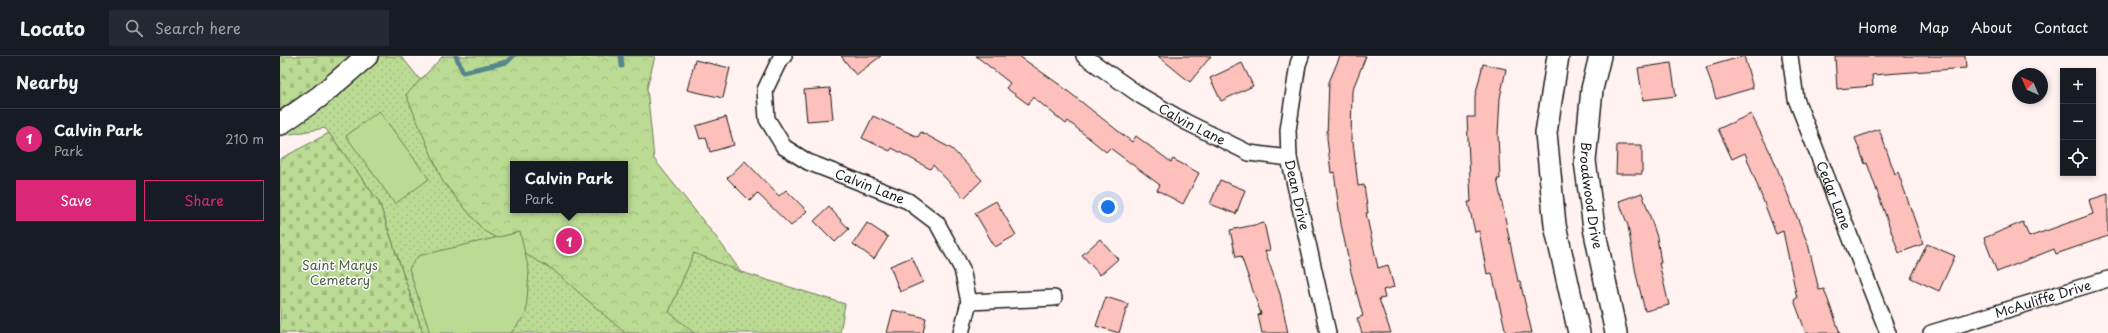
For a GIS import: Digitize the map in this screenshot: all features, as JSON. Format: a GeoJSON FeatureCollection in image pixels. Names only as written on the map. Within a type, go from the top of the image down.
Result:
{"type":"FeatureCollection","features":[{"type":"Feature","properties":{"kind":"street"},"geometry":{"type":"LineString","coordinates":[[280,124],[319,97],[367,56]]}},
{"type":"Feature","properties":{"kind":"street","name":"Calvin Lane"},"geometry":{"type":"LineString","coordinates":[[784,56],[780,59],[765,90],[767,119],[784,147],[808,162],[908,201],[937,223],[962,269],[970,302],[962,333]]}},
{"type":"Feature","properties":{"kind":"street","name":"Calvin Lane"},"geometry":{"type":"LineString","coordinates":[[1084,56],[1141,96],[1186,122],[1249,153],[1289,158]]}},
{"type":"Feature","properties":{"kind":"street","name":"Dean Drive"},"geometry":{"type":"LineString","coordinates":[[1301,56],[1298,64],[1288,130],[1289,158],[1328,333]]}},
{"type":"Feature","properties":{"kind":"street"},"geometry":{"type":"LineString","coordinates":[[1558,56],[1546,134],[1555,225],[1579,333]]}},
{"type":"Feature","properties":{"kind":"street","name":"Broadwood Drive"},"geometry":{"type":"LineString","coordinates":[[1600,56],[1592,89],[1585,161],[1594,228],[1616,333]]}},
{"type":"Feature","properties":{"kind":"street","name":"Cedar Lane"},"geometry":{"type":"LineString","coordinates":[[1790,56],[1796,99],[1888,333]]}},
{"type":"Feature","properties":{"kind":"street","name":"McAuliffe Drive"},"geometry":{"type":"LineString","coordinates":[[1931,333],[2108,279]]}},
{"type":"Feature","properties":{"kind":"street"},"geometry":{"type":"LineString","coordinates":[[970,302],[1054,298]]}},
{"type":"Feature","properties":{"kind":"green space"},"geometry":{"type":"Polygon","coordinates":[[[280,56],[367,56],[280,124],[280,56]]]}},
{"type":"Feature","properties":{"kind":"green space"},"geometry":{"type":"Polygon","coordinates":[[[367,56],[401,56],[510,191],[510,213],[628,213],[628,168],[741,272],[845,304],[840,333],[423,333],[379,202],[325,128],[280,136],[280,124],[367,56]]]}},
{"type":"Feature","properties":{"kind":"green space"},"geometry":{"type":"Polygon","coordinates":[[[443,56],[655,56],[647,88],[654,159],[720,242],[741,272],[694,253],[669,312],[694,333],[625,333],[552,269],[484,231],[443,182],[406,95],[443,56]]]}},
{"type":"Feature","properties":{"kind":"green space"},"geometry":{"type":"Polygon","coordinates":[[[379,111],[429,179],[395,204],[346,136],[379,111]]]}},
{"type":"Feature","properties":{"kind":"green space","name":"Saint Marys Cemetery"},"geometry":{"type":"Polygon","coordinates":[[[329,133],[379,202],[423,333],[280,333],[280,159],[329,133]]]}},
{"type":"Feature","properties":{"kind":"green space"},"geometry":{"type":"Polygon","coordinates":[[[520,232],[529,271],[526,314],[511,333],[430,333],[409,269],[418,256],[520,232]]]}},
{"type":"Feature","properties":{"kind":"building"},"geometry":{"type":"Polygon","coordinates":[[[841,56],[881,56],[856,75],[841,56]]]}},
{"type":"Feature","properties":{"kind":"building"},"geometry":{"type":"Polygon","coordinates":[[[976,56],[1019,56],[1060,85],[1132,142],[1136,136],[1171,162],[1173,159],[1199,173],[1183,204],[1157,190],[1160,185],[1110,148],[1106,152],[1068,121],[1066,124],[1033,97],[1028,104],[1006,88],[1010,83],[976,56]]]}},
{"type":"Feature","properties":{"kind":"building"},"geometry":{"type":"Polygon","coordinates":[[[1158,56],[1211,56],[1190,82],[1158,56]]]}},
{"type":"Feature","properties":{"kind":"building"},"geometry":{"type":"Polygon","coordinates":[[[1340,56],[1366,56],[1352,91],[1351,142],[1353,142],[1358,186],[1364,185],[1368,213],[1366,213],[1378,268],[1388,265],[1394,287],[1383,290],[1385,298],[1379,299],[1391,333],[1362,333],[1357,318],[1363,316],[1351,272],[1341,224],[1334,172],[1331,173],[1327,138],[1329,82],[1340,56]]]}},
{"type":"Feature","properties":{"kind":"building"},"geometry":{"type":"Polygon","coordinates":[[[1744,56],[1753,88],[1716,99],[1706,67],[1744,56]]]}},
{"type":"Feature","properties":{"kind":"building"},"geometry":{"type":"Polygon","coordinates":[[[1835,56],[1965,56],[1966,68],[1872,75],[1873,86],[1837,89],[1835,56]]]}},
{"type":"Feature","properties":{"kind":"building"},"geometry":{"type":"Polygon","coordinates":[[[695,60],[730,68],[723,98],[687,90],[695,60]]]}},
{"type":"Feature","properties":{"kind":"building"},"geometry":{"type":"Polygon","coordinates":[[[1242,63],[1253,86],[1221,101],[1210,78],[1242,63]]]}},
{"type":"Feature","properties":{"kind":"building"},"geometry":{"type":"Polygon","coordinates":[[[1671,63],[1676,96],[1643,100],[1638,68],[1671,63]]]}},
{"type":"Feature","properties":{"kind":"building"},"geometry":{"type":"Polygon","coordinates":[[[1483,64],[1506,69],[1500,98],[1498,135],[1500,179],[1497,179],[1518,281],[1520,281],[1532,333],[1506,333],[1492,273],[1487,274],[1479,231],[1475,232],[1468,202],[1471,202],[1467,117],[1475,117],[1475,97],[1483,64]]]}},
{"type":"Feature","properties":{"kind":"building"},"geometry":{"type":"Polygon","coordinates":[[[830,88],[833,119],[807,121],[804,90],[830,88]]]}},
{"type":"Feature","properties":{"kind":"building"},"geometry":{"type":"Polygon","coordinates":[[[1751,114],[1773,158],[1808,244],[1819,290],[1824,289],[1840,333],[1806,333],[1794,300],[1797,298],[1783,231],[1776,234],[1745,153],[1732,159],[1718,129],[1751,114]]]}},
{"type":"Feature","properties":{"kind":"building"},"geometry":{"type":"Polygon","coordinates":[[[873,116],[918,137],[921,132],[952,149],[982,180],[964,198],[933,165],[930,169],[892,148],[890,151],[862,138],[873,116]]]}},
{"type":"Feature","properties":{"kind":"building"},"geometry":{"type":"Polygon","coordinates":[[[726,117],[734,145],[710,152],[706,137],[700,139],[696,126],[726,117]]]}},
{"type":"Feature","properties":{"kind":"building"},"geometry":{"type":"Polygon","coordinates":[[[1879,129],[1895,174],[1898,172],[1923,244],[1899,253],[1867,163],[1865,164],[1855,138],[1879,129]]]}},
{"type":"Feature","properties":{"kind":"building"},"geometry":{"type":"Polygon","coordinates":[[[1617,145],[1642,145],[1642,174],[1616,174],[1617,145]]]}},
{"type":"Feature","properties":{"kind":"building"},"geometry":{"type":"Polygon","coordinates":[[[745,161],[779,196],[786,190],[807,211],[791,226],[757,193],[750,201],[727,178],[745,161]]]}},
{"type":"Feature","properties":{"kind":"building"},"geometry":{"type":"Polygon","coordinates":[[[1220,180],[1245,190],[1236,214],[1210,204],[1220,180]]]}},
{"type":"Feature","properties":{"kind":"building"},"geometry":{"type":"Polygon","coordinates":[[[1642,193],[1657,237],[1661,263],[1659,263],[1669,305],[1645,311],[1636,274],[1628,226],[1619,201],[1642,193]]]}},
{"type":"Feature","properties":{"kind":"building"},"geometry":{"type":"Polygon","coordinates":[[[2108,194],[2108,236],[2056,254],[2054,249],[1997,272],[1984,238],[2023,222],[2029,237],[2093,214],[2089,200],[2108,194]]]}},
{"type":"Feature","properties":{"kind":"building"},"geometry":{"type":"Polygon","coordinates":[[[996,201],[1016,235],[995,247],[975,213],[996,201]]]}},
{"type":"Feature","properties":{"kind":"building"},"geometry":{"type":"Polygon","coordinates":[[[829,207],[849,229],[835,242],[814,221],[829,207]]]}},
{"type":"Feature","properties":{"kind":"building"},"geometry":{"type":"Polygon","coordinates":[[[867,223],[888,237],[874,259],[853,244],[867,223]]]}},
{"type":"Feature","properties":{"kind":"building"},"geometry":{"type":"Polygon","coordinates":[[[1264,223],[1270,250],[1265,251],[1280,294],[1288,333],[1262,333],[1258,315],[1261,314],[1241,256],[1236,257],[1230,230],[1264,223]]]}},
{"type":"Feature","properties":{"kind":"building"},"geometry":{"type":"Polygon","coordinates":[[[1100,239],[1118,259],[1100,275],[1082,255],[1100,239]]]}},
{"type":"Feature","properties":{"kind":"building"},"geometry":{"type":"Polygon","coordinates":[[[1927,244],[1955,256],[1939,291],[1911,278],[1927,244]]]}},
{"type":"Feature","properties":{"kind":"building"},"geometry":{"type":"Polygon","coordinates":[[[912,257],[923,282],[900,292],[890,266],[912,257]]]}},
{"type":"Feature","properties":{"kind":"building"},"geometry":{"type":"Polygon","coordinates":[[[1106,297],[1128,304],[1119,333],[1096,326],[1106,297]]]}},
{"type":"Feature","properties":{"kind":"building"},"geometry":{"type":"Polygon","coordinates":[[[893,310],[926,318],[923,333],[887,333],[893,310]]]}},
{"type":"Feature","properties":{"kind":"waterway"},"geometry":{"type":"LineString","coordinates":[[456,56],[463,72],[507,62],[513,56]]}},
{"type":"Feature","properties":{"kind":"waterway"},"geometry":{"type":"LineString","coordinates":[[621,56],[622,66]]}},
{"type":"Feature","properties":{"kind":"place","name":"Calvin Park"},"geometry":{"type":"Point","coordinates":[569,241]}}]}
